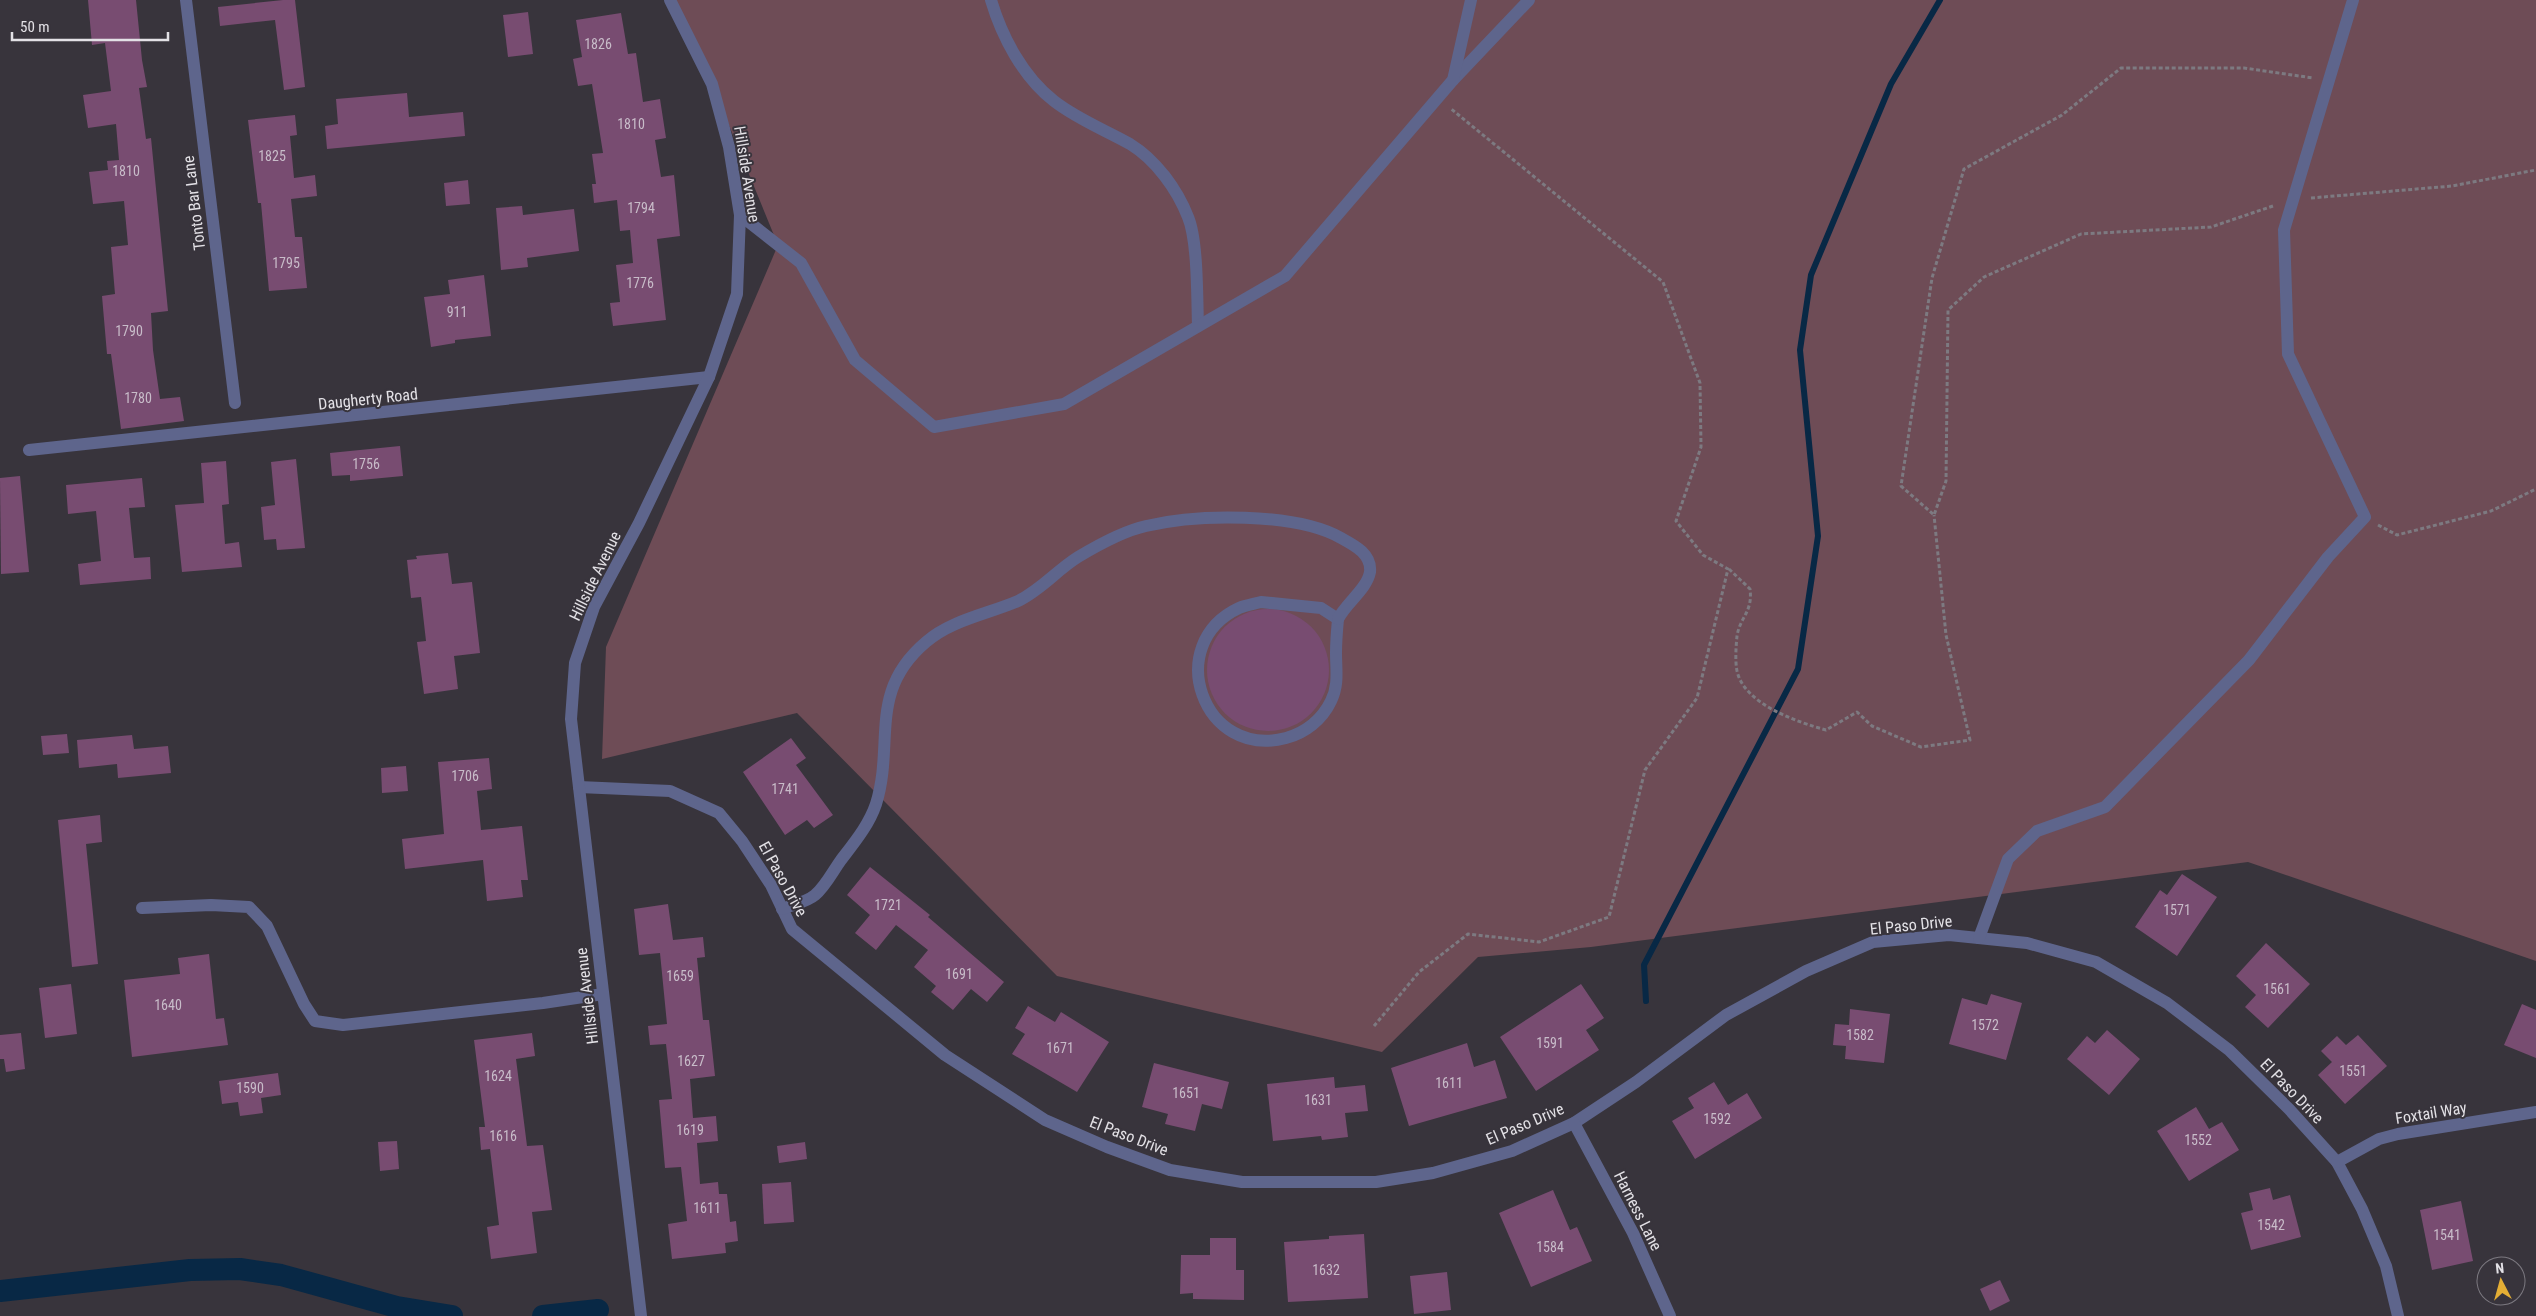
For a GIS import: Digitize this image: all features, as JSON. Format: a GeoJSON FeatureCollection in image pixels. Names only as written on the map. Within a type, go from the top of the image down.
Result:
{"type":"FeatureCollection","features":[{"type":"Feature","properties":{"kind":"street","name":"Tonto Bar Lane"},"geometry":{"type":"LineString","coordinates":[[186,0],[235,402]]}},
{"type":"Feature","properties":{"kind":"street","name":"Hillside Avenue"},"geometry":{"type":"LineString","coordinates":[[641,1316],[571,720],[575,663],[594,607],[639,523],[709,377],[737,294],[740,215],[729,147],[712,84],[670,0]]}},
{"type":"Feature","properties":{"kind":"street"},"geometry":{"type":"LineString","coordinates":[[991,0],[996,18],[1027,74],[1054,101],[1132,145],[1159,169],[1176,192],[1189,219],[1194,254],[1198,326]]}},
{"type":"Feature","properties":{"kind":"street"},"geometry":{"type":"LineString","coordinates":[[1453,80],[1471,0]]}},
{"type":"Feature","properties":{"kind":"street"},"geometry":{"type":"LineString","coordinates":[[740,215],[801,263],[856,360],[934,427],[1064,404],[1285,276],[1453,80],[1529,0]]}},
{"type":"Feature","properties":{"kind":"street"},"geometry":{"type":"LineString","coordinates":[[1979,938],[2008,859],[2037,831],[2105,807],[2249,660],[2328,557],[2365,517],[2288,354],[2284,230],[2353,0]]}},
{"type":"Feature","properties":{"kind":"street","name":"Daugherty Road"},"geometry":{"type":"LineString","coordinates":[[29,450],[709,377]]}},
{"type":"Feature","properties":{"kind":"street"},"geometry":{"type":"LineString","coordinates":[[782,909],[814,896],[864,828],[876,805],[880,780],[885,714],[900,670],[913,654],[928,640],[948,627],[1019,600],[1034,592],[1077,558],[1109,541],[1144,526],[1181,519],[1238,518],[1287,522],[1331,532],[1356,546],[1368,558],[1370,572],[1362,586],[1343,608],[1338,619],[1336,653],[1338,677],[1332,701],[1318,721],[1298,735],[1274,741],[1252,740],[1232,732],[1215,718],[1203,699],[1198,678],[1199,656],[1204,643],[1221,619],[1240,607],[1261,602],[1320,608],[1338,619]]}},
{"type":"Feature","properties":{"kind":"street","name":"El Paso Drive"},"geometry":{"type":"LineString","coordinates":[[579,787],[670,792],[719,813],[742,842],[771,885],[792,930],[944,1055],[1046,1120],[1107,1147],[1170,1170],[1242,1182],[1376,1182],[1433,1173],[1512,1151],[1574,1122],[1636,1082],[1726,1015],[1806,971],[1873,942],[1949,935],[2028,943],[2096,962],[2167,1002],[2229,1050],[2289,1110],[2337,1162],[2362,1209],[2386,1266],[2398,1316]]}},
{"type":"Feature","properties":{"kind":"street"},"geometry":{"type":"LineString","coordinates":[[142,908],[211,905],[249,907],[266,926],[304,1004],[315,1021],[343,1024],[603,994]]}},
{"type":"Feature","properties":{"kind":"street","name":"Foxtail Way"},"geometry":{"type":"LineString","coordinates":[[2337,1162],[2378,1139],[2398,1134],[2536,1112]]}},
{"type":"Feature","properties":{"kind":"street","name":"Harness Lane"},"geometry":{"type":"LineString","coordinates":[[1574,1122],[1633,1233],[1670,1316]]}},
{"type":"Feature","properties":{"kind":"path"},"geometry":{"type":"LineString","coordinates":[[1934,516],[1901,486],[1932,278],[1964,169],[2062,115],[2121,68],[2244,68],[2329,81]]}},
{"type":"Feature","properties":{"kind":"path"},"geometry":{"type":"LineString","coordinates":[[1438,98],[1521,168],[1663,282],[1700,383],[1701,447],[1676,521],[1703,556],[1728,569],[1750,589],[1752,603],[1737,635],[1737,672],[1753,698],[1796,722],[1826,730],[1857,712],[1872,726],[1921,747],[1970,740],[1946,635],[1934,516],[1946,481],[1948,310],[1984,277],[2081,234],[2211,227],[2293,199],[2452,186],[2536,170]]}},
{"type":"Feature","properties":{"kind":"path"},"geometry":{"type":"LineString","coordinates":[[2365,517],[2396,535],[2491,511],[2536,489]]}},
{"type":"Feature","properties":{"kind":"path"},"geometry":{"type":"LineString","coordinates":[[1374,1026],[1419,972],[1468,934],[1539,942],[1609,917],[1645,770],[1696,698],[1728,569]]}},
{"type":"Feature","properties":{"kind":"shaded area"},"geometry":{"type":"Polygon","coordinates":[[[670,0],[2536,0],[2536,961],[2248,862],[1591,947],[1478,957],[1382,1052],[1057,976],[797,713],[602,759],[606,647],[778,245],[712,84],[670,0]]]}},
{"type":"Feature","properties":{"kind":"building"},"geometry":{"type":"Polygon","coordinates":[[[88,0],[136,0],[142,60],[147,87],[139,88],[146,139],[151,138],[168,311],[151,313],[153,350],[160,399],[180,397],[184,421],[121,429],[111,354],[107,354],[102,296],[115,294],[111,247],[128,245],[124,201],[93,204],[89,172],[108,170],[107,161],[119,160],[116,124],[88,128],[83,95],[111,91],[105,43],[92,45],[88,0]]]}},
{"type":"Feature","properties":{"kind":"building"},"geometry":{"type":"Polygon","coordinates":[[[295,0],[305,87],[284,90],[275,20],[220,26],[218,7],[295,0]]]}},
{"type":"Feature","properties":{"kind":"building"},"geometry":{"type":"Polygon","coordinates":[[[528,12],[533,54],[508,57],[503,15],[528,12]]]}},
{"type":"Feature","properties":{"kind":"building"},"geometry":{"type":"Polygon","coordinates":[[[621,13],[628,54],[636,53],[643,102],[660,99],[666,138],[655,140],[661,177],[674,175],[680,236],[657,239],[666,320],[613,326],[610,303],[620,302],[616,265],[633,263],[630,230],[620,231],[617,200],[594,203],[592,184],[596,184],[592,154],[603,153],[592,84],[578,86],[573,59],[582,57],[576,20],[621,13]]]}},
{"type":"Feature","properties":{"kind":"building"},"geometry":{"type":"Polygon","coordinates":[[[407,93],[409,117],[463,112],[465,136],[327,149],[325,126],[338,124],[336,99],[407,93]]]}},
{"type":"Feature","properties":{"kind":"building"},"geometry":{"type":"Polygon","coordinates":[[[295,115],[297,135],[290,136],[294,178],[315,175],[317,196],[291,199],[295,237],[302,237],[307,288],[269,291],[261,203],[258,203],[248,120],[295,115]]]}},
{"type":"Feature","properties":{"kind":"building"},"geometry":{"type":"Polygon","coordinates":[[[468,180],[470,204],[446,206],[444,183],[468,180]]]}},
{"type":"Feature","properties":{"kind":"building"},"geometry":{"type":"Polygon","coordinates":[[[522,206],[523,215],[574,209],[579,251],[527,258],[528,267],[501,270],[496,208],[522,206]]]}},
{"type":"Feature","properties":{"kind":"building"},"geometry":{"type":"Polygon","coordinates":[[[484,275],[491,336],[455,340],[455,343],[431,347],[424,297],[450,294],[448,280],[484,275]]]}},
{"type":"Feature","properties":{"kind":"building"},"geometry":{"type":"Polygon","coordinates":[[[400,446],[403,476],[350,481],[350,475],[332,476],[330,453],[400,446]]]}},
{"type":"Feature","properties":{"kind":"building"},"geometry":{"type":"Polygon","coordinates":[[[296,459],[305,548],[277,550],[276,539],[264,540],[261,507],[275,505],[271,462],[296,459]]]}},
{"type":"Feature","properties":{"kind":"building"},"geometry":{"type":"Polygon","coordinates":[[[226,461],[229,504],[222,505],[225,544],[239,542],[242,567],[182,572],[175,505],[204,503],[201,463],[226,461]]]}},
{"type":"Feature","properties":{"kind":"building"},"geometry":{"type":"Polygon","coordinates":[[[20,476],[29,572],[1,574],[0,478],[20,476]]]}},
{"type":"Feature","properties":{"kind":"building"},"geometry":{"type":"Polygon","coordinates":[[[142,478],[145,507],[129,508],[134,558],[150,557],[151,579],[80,585],[78,564],[101,561],[96,511],[68,514],[66,485],[142,478]]]}},
{"type":"Feature","properties":{"kind":"building"},"geometry":{"type":"Polygon","coordinates":[[[448,553],[452,584],[472,582],[480,653],[454,656],[458,689],[424,694],[417,642],[426,641],[421,597],[411,598],[407,560],[417,559],[416,556],[448,553]]]}},
{"type":"Feature","properties":{"kind":"building"},"geometry":{"type":"Polygon","coordinates":[[[1268,609],[1280,610],[1291,614],[1302,619],[1311,627],[1319,636],[1324,647],[1328,658],[1328,682],[1324,693],[1319,704],[1311,713],[1302,721],[1291,726],[1280,730],[1268,731],[1256,730],[1245,726],[1234,721],[1225,713],[1217,704],[1212,693],[1208,682],[1207,670],[1208,658],[1212,647],[1217,636],[1225,627],[1234,619],[1245,614],[1256,610],[1268,609]]]}},
{"type":"Feature","properties":{"kind":"building"},"geometry":{"type":"Polygon","coordinates":[[[67,734],[69,753],[43,755],[41,736],[67,734]]]}},
{"type":"Feature","properties":{"kind":"building"},"geometry":{"type":"Polygon","coordinates":[[[132,735],[134,749],[168,746],[171,773],[118,778],[117,764],[79,768],[77,740],[132,735]]]}},
{"type":"Feature","properties":{"kind":"building"},"geometry":{"type":"Polygon","coordinates":[[[791,738],[806,758],[796,765],[833,815],[814,828],[807,820],[785,835],[743,772],[791,738]]]}},
{"type":"Feature","properties":{"kind":"building"},"geometry":{"type":"Polygon","coordinates":[[[489,758],[492,789],[477,791],[481,830],[522,826],[528,880],[521,880],[523,897],[487,901],[483,860],[405,869],[402,839],[444,834],[438,762],[489,758]]]}},
{"type":"Feature","properties":{"kind":"building"},"geometry":{"type":"Polygon","coordinates":[[[406,766],[408,791],[382,793],[381,768],[406,766]]]}},
{"type":"Feature","properties":{"kind":"building"},"geometry":{"type":"Polygon","coordinates":[[[100,815],[102,842],[86,844],[98,964],[72,967],[58,820],[100,815]]]}},
{"type":"Feature","properties":{"kind":"building"},"geometry":{"type":"Polygon","coordinates":[[[870,867],[930,915],[928,917],[1004,982],[987,1002],[971,989],[953,1010],[931,992],[936,986],[914,967],[928,950],[896,925],[876,950],[855,933],[870,915],[847,895],[870,867]]]}},
{"type":"Feature","properties":{"kind":"building"},"geometry":{"type":"Polygon","coordinates":[[[2182,874],[2217,897],[2177,956],[2135,927],[2160,890],[2167,895],[2182,874]]]}},
{"type":"Feature","properties":{"kind":"building"},"geometry":{"type":"Polygon","coordinates":[[[668,904],[673,940],[703,937],[705,957],[697,958],[703,1020],[709,1020],[715,1076],[690,1079],[693,1118],[716,1116],[718,1141],[697,1143],[700,1184],[718,1182],[719,1194],[727,1194],[730,1222],[736,1221],[738,1241],[725,1243],[726,1253],[672,1259],[668,1224],[687,1221],[681,1167],[665,1168],[659,1100],[672,1099],[666,1044],[650,1045],[648,1026],[667,1024],[660,953],[639,955],[634,909],[668,904]]]}},
{"type":"Feature","properties":{"kind":"building"},"geometry":{"type":"Polygon","coordinates":[[[2266,943],[2310,984],[2268,1028],[2245,1007],[2256,995],[2236,976],[2266,943]]]}},
{"type":"Feature","properties":{"kind":"building"},"geometry":{"type":"Polygon","coordinates":[[[209,954],[216,1019],[224,1018],[228,1045],[132,1057],[124,980],[180,974],[178,958],[209,954]]]}},
{"type":"Feature","properties":{"kind":"building"},"geometry":{"type":"Polygon","coordinates":[[[71,984],[77,1034],[45,1038],[39,988],[71,984]]]}},
{"type":"Feature","properties":{"kind":"building"},"geometry":{"type":"Polygon","coordinates":[[[1581,984],[1604,1018],[1586,1030],[1599,1050],[1536,1091],[1500,1037],[1581,984]]]}},
{"type":"Feature","properties":{"kind":"building"},"geometry":{"type":"Polygon","coordinates":[[[1991,994],[2022,1003],[2006,1060],[1949,1044],[1962,998],[1987,1005],[1991,994]]]}},
{"type":"Feature","properties":{"kind":"building"},"geometry":{"type":"Polygon","coordinates":[[[2522,1004],[2536,1010],[2536,1058],[2504,1045],[2522,1004]]]}},
{"type":"Feature","properties":{"kind":"building"},"geometry":{"type":"Polygon","coordinates":[[[1028,1006],[1055,1022],[1061,1012],[1109,1042],[1077,1092],[1012,1054],[1025,1034],[1015,1028],[1028,1006]]]}},
{"type":"Feature","properties":{"kind":"building"},"geometry":{"type":"Polygon","coordinates":[[[1850,1009],[1890,1014],[1884,1063],[1845,1059],[1846,1046],[1833,1045],[1835,1024],[1849,1025],[1850,1009]]]}},
{"type":"Feature","properties":{"kind":"building"},"geometry":{"type":"Polygon","coordinates":[[[2107,1030],[2140,1059],[2109,1095],[2067,1059],[2087,1036],[2095,1043],[2107,1030]]]}},
{"type":"Feature","properties":{"kind":"building"},"geometry":{"type":"Polygon","coordinates":[[[21,1033],[25,1069],[6,1072],[4,1059],[0,1059],[0,1035],[21,1033]]]}},
{"type":"Feature","properties":{"kind":"building"},"geometry":{"type":"Polygon","coordinates":[[[532,1033],[535,1056],[516,1059],[527,1146],[543,1145],[552,1210],[532,1212],[537,1253],[491,1259],[487,1227],[499,1225],[490,1149],[481,1150],[479,1127],[485,1127],[474,1040],[532,1033]]]}},
{"type":"Feature","properties":{"kind":"building"},"geometry":{"type":"Polygon","coordinates":[[[2358,1035],[2387,1066],[2345,1104],[2318,1075],[2332,1062],[2321,1051],[2337,1036],[2346,1045],[2358,1035]]]}},
{"type":"Feature","properties":{"kind":"building"},"geometry":{"type":"Polygon","coordinates":[[[1467,1043],[1474,1067],[1495,1060],[1507,1098],[1409,1126],[1391,1068],[1467,1043]]]}},
{"type":"Feature","properties":{"kind":"building"},"geometry":{"type":"Polygon","coordinates":[[[1154,1063],[1229,1082],[1222,1109],[1202,1104],[1195,1131],[1165,1124],[1168,1114],[1142,1107],[1154,1063]]]}},
{"type":"Feature","properties":{"kind":"building"},"geometry":{"type":"Polygon","coordinates":[[[278,1073],[281,1095],[261,1098],[263,1113],[240,1116],[238,1102],[222,1104],[219,1081],[278,1073]]]}},
{"type":"Feature","properties":{"kind":"building"},"geometry":{"type":"Polygon","coordinates":[[[1334,1077],[1335,1088],[1365,1085],[1368,1111],[1345,1113],[1348,1137],[1322,1140],[1321,1136],[1273,1141],[1267,1084],[1334,1077]]]}},
{"type":"Feature","properties":{"kind":"building"},"geometry":{"type":"Polygon","coordinates":[[[1714,1082],[1728,1105],[1747,1093],[1762,1118],[1695,1159],[1672,1121],[1694,1108],[1688,1098],[1714,1082]]]}},
{"type":"Feature","properties":{"kind":"building"},"geometry":{"type":"Polygon","coordinates":[[[2196,1107],[2209,1129],[2222,1122],[2239,1150],[2189,1181],[2157,1131],[2196,1107]]]}},
{"type":"Feature","properties":{"kind":"building"},"geometry":{"type":"Polygon","coordinates":[[[397,1141],[399,1169],[380,1171],[378,1142],[397,1141]]]}},
{"type":"Feature","properties":{"kind":"building"},"geometry":{"type":"Polygon","coordinates":[[[805,1142],[807,1159],[779,1163],[777,1146],[805,1142]]]}},
{"type":"Feature","properties":{"kind":"building"},"geometry":{"type":"Polygon","coordinates":[[[791,1182],[794,1222],[764,1224],[762,1184],[791,1182]]]}},
{"type":"Feature","properties":{"kind":"building"},"geometry":{"type":"Polygon","coordinates":[[[2270,1188],[2273,1200],[2290,1195],[2301,1237],[2251,1250],[2241,1213],[2253,1210],[2249,1193],[2270,1188]]]}},
{"type":"Feature","properties":{"kind":"building"},"geometry":{"type":"Polygon","coordinates":[[[1553,1190],[1570,1230],[1577,1227],[1592,1261],[1531,1287],[1499,1213],[1553,1190]]]}},
{"type":"Feature","properties":{"kind":"building"},"geometry":{"type":"Polygon","coordinates":[[[2461,1201],[2473,1261],[2432,1270],[2420,1210],[2461,1201]]]}},
{"type":"Feature","properties":{"kind":"building"},"geometry":{"type":"Polygon","coordinates":[[[1364,1234],[1368,1298],[1288,1302],[1284,1242],[1364,1234]]]}},
{"type":"Feature","properties":{"kind":"building"},"geometry":{"type":"Polygon","coordinates":[[[1210,1238],[1236,1238],[1236,1270],[1244,1270],[1244,1300],[1193,1299],[1193,1293],[1180,1294],[1181,1255],[1210,1255],[1210,1238]]]}},
{"type":"Feature","properties":{"kind":"building"},"geometry":{"type":"Polygon","coordinates":[[[1447,1272],[1451,1310],[1414,1314],[1410,1276],[1447,1272]]]}},
{"type":"Feature","properties":{"kind":"building"},"geometry":{"type":"Polygon","coordinates":[[[2000,1280],[2010,1301],[1990,1311],[1980,1289],[2000,1280]]]}},
{"type":"Feature","properties":{"kind":"waterway"},"geometry":{"type":"LineString","coordinates":[[1646,1001],[1644,965],[1798,669],[1818,536],[1800,350],[1811,275],[1891,84],[1940,0]]}},
{"type":"Feature","properties":{"kind":"waterway"},"geometry":{"type":"LineString","coordinates":[[0,1291],[190,1270],[240,1269],[281,1275],[397,1307],[452,1316]]}},
{"type":"Feature","properties":{"kind":"waterway"},"geometry":{"type":"LineString","coordinates":[[543,1316],[598,1310]]}}]}
